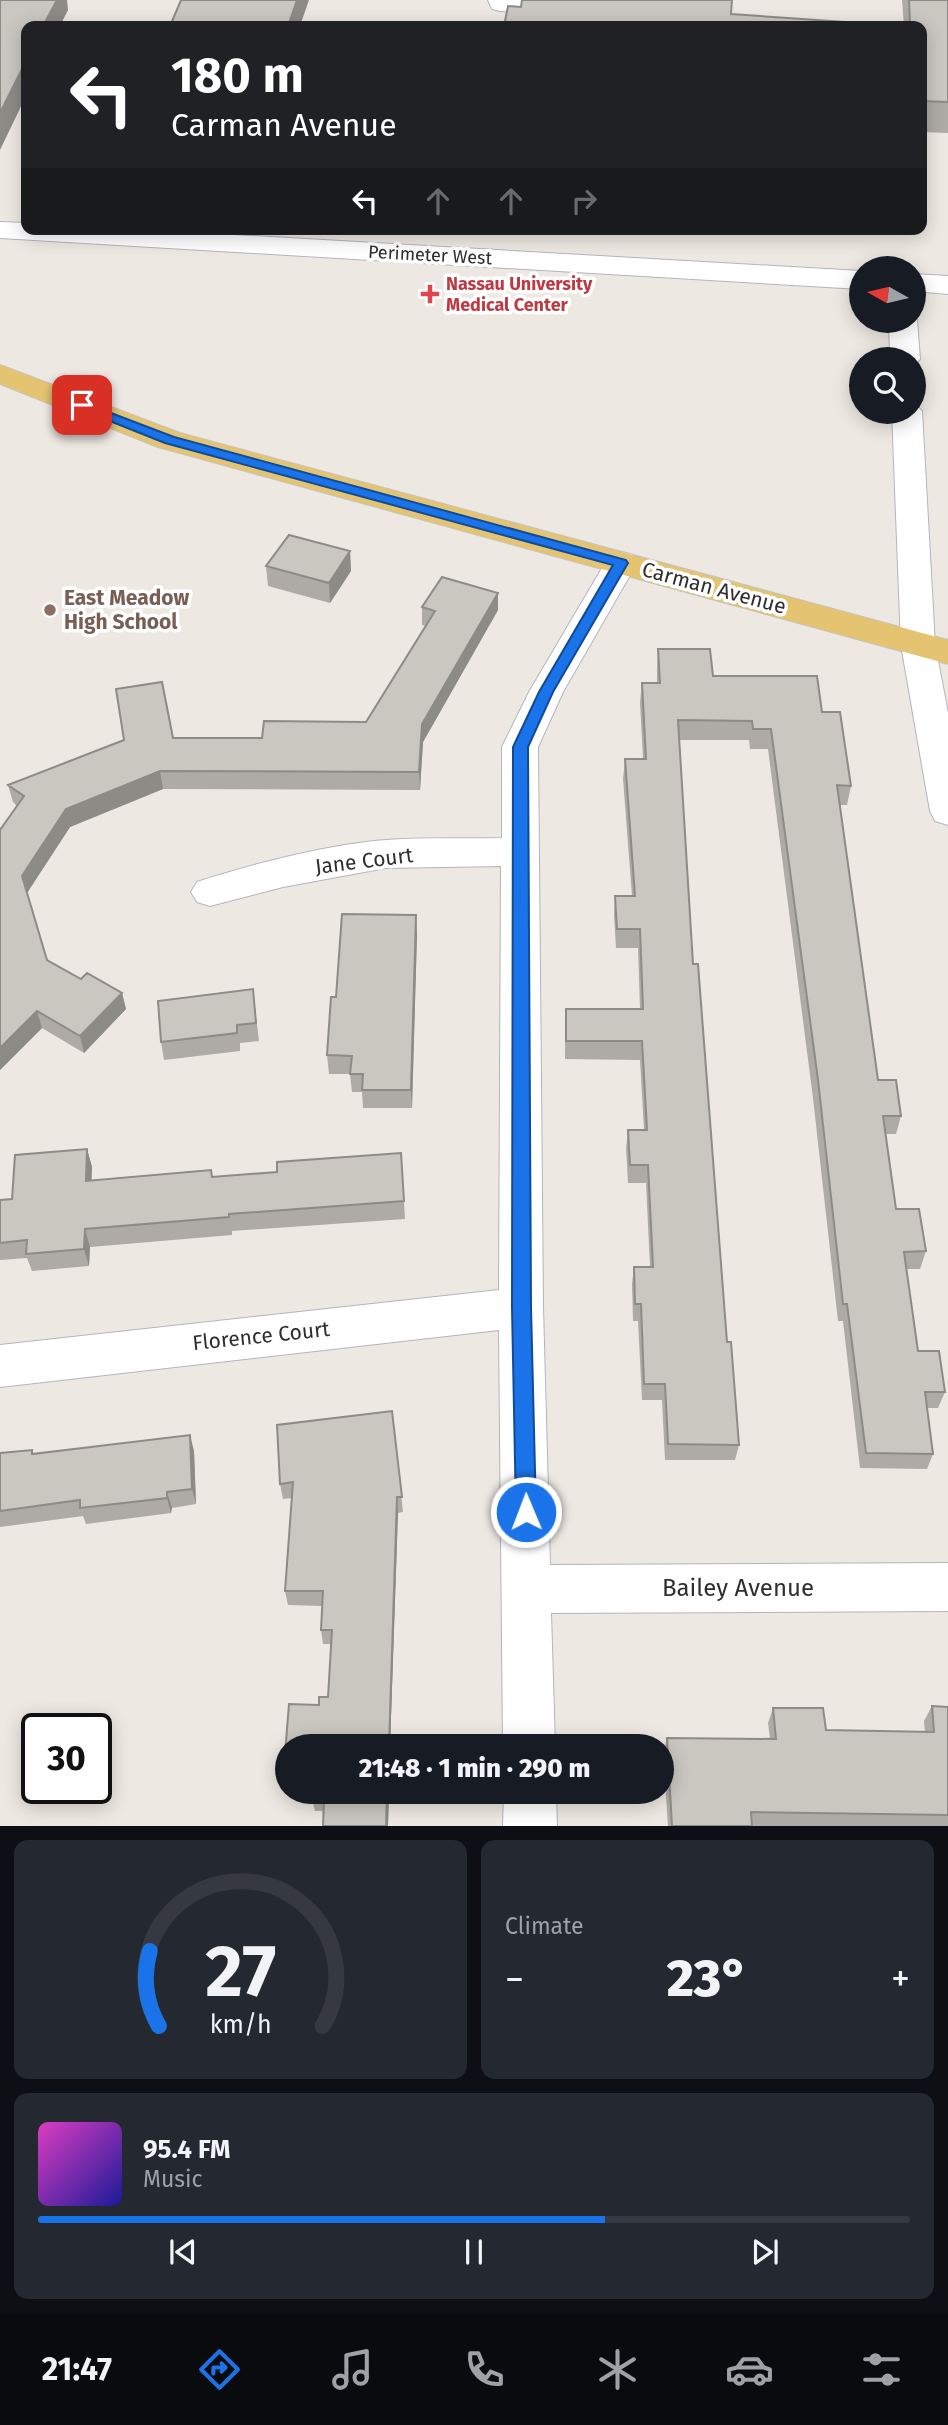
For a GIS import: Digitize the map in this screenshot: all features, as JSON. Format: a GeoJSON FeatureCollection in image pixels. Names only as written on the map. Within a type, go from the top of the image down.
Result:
{"type":"FeatureCollection","features":[{"type":"Feature","properties":{"kind":"main road","name":"Carman Avenue"},"geometry":{"type":"LineString","coordinates":[[0,374],[169,440],[933,648]]}},
{"type":"Feature","properties":{"kind":"street"},"geometry":{"type":"LineString","coordinates":[[500,2],[584,9],[586,0]]}},
{"type":"Feature","properties":{"kind":"street","name":"Perimeter West"},"geometry":{"type":"LineString","coordinates":[[0,230],[21,231]]}},
{"type":"Feature","properties":{"kind":"street","name":"Perimeter West"},"geometry":{"type":"LineString","coordinates":[[86,235],[849,279]]}},
{"type":"Feature","properties":{"kind":"street"},"geometry":{"type":"LineString","coordinates":[[926,284],[948,285]]}},
{"type":"Feature","properties":{"kind":"street"},"geometry":{"type":"LineString","coordinates":[[908,424],[948,811]]}},
{"type":"Feature","properties":{"kind":"street"},"geometry":{"type":"LineString","coordinates":[[529,1734],[522,1307],[520,747],[546,692],[621,563]]}},
{"type":"Feature","properties":{"kind":"street","name":"Jane Court"},"geometry":{"type":"LineString","coordinates":[[210,892],[283,873],[386,854],[521,852]]}},
{"type":"Feature","properties":{"kind":"street","name":"Florence Court"},"geometry":{"type":"LineString","coordinates":[[0,1366],[522,1307]]}},
{"type":"Feature","properties":{"kind":"street","name":"Bailey Avenue"},"geometry":{"type":"LineString","coordinates":[[528,1589],[948,1587]]}},
{"type":"Feature","properties":{"kind":"street"},"geometry":{"type":"LineString","coordinates":[[530,1804],[530,1826]]}},
{"type":"Feature","properties":{"kind":"building"},"geometry":{"type":"Polygon","coordinates":[[[0,0],[57,0],[46,21],[21,21],[21,71],[0,113],[0,0]]]}},
{"type":"Feature","properties":{"kind":"building"},"geometry":{"type":"Polygon","coordinates":[[[181,0],[297,0],[290,21],[172,21],[181,0]]]}},
{"type":"Feature","properties":{"kind":"building"},"geometry":{"type":"Polygon","coordinates":[[[522,0],[732,0],[731,14],[832,21],[505,21],[508,6],[521,7],[522,0]]]}},
{"type":"Feature","properties":{"kind":"building"},"geometry":{"type":"Polygon","coordinates":[[[909,0],[948,0],[948,102],[927,101],[927,21],[910,21],[909,0]]]}},
{"type":"Feature","properties":{"kind":"building"},"geometry":{"type":"Polygon","coordinates":[[[289,535],[350,551],[329,583],[266,566],[289,535]]]}},
{"type":"Feature","properties":{"kind":"building"},"geometry":{"type":"Polygon","coordinates":[[[442,577],[498,593],[422,724],[419,772],[160,771],[66,809],[22,876],[47,960],[81,979],[87,973],[122,993],[80,1036],[37,1011],[0,1048],[0,830],[24,796],[8,785],[124,740],[116,689],[162,682],[173,738],[262,738],[264,721],[366,722],[435,611],[422,607],[442,577]]]}},
{"type":"Feature","properties":{"kind":"building"},"geometry":{"type":"Polygon","coordinates":[[[658,649],[710,649],[713,676],[817,676],[822,712],[840,712],[851,786],[837,785],[878,1080],[896,1080],[901,1116],[883,1116],[896,1209],[919,1209],[926,1251],[904,1252],[918,1351],[939,1351],[945,1392],[925,1392],[933,1454],[866,1453],[847,1304],[843,1304],[818,1080],[771,729],[753,729],[752,721],[678,720],[693,964],[698,964],[727,1342],[731,1342],[739,1445],[668,1444],[665,1384],[644,1384],[641,1304],[635,1304],[634,1267],[653,1267],[648,1165],[630,1165],[628,1130],[647,1130],[642,1041],[566,1041],[566,1009],[643,1009],[640,929],[617,929],[615,896],[635,896],[625,759],[646,759],[642,683],[660,683],[658,649]]]}},
{"type":"Feature","properties":{"kind":"building"},"geometry":{"type":"Polygon","coordinates":[[[342,914],[416,915],[411,1090],[362,1090],[363,1074],[350,1074],[352,1056],[327,1055],[331,997],[336,997],[342,914]]]}},
{"type":"Feature","properties":{"kind":"building"},"geometry":{"type":"Polygon","coordinates":[[[253,989],[256,1023],[237,1025],[237,1033],[161,1042],[158,1001],[253,989]]]}},
{"type":"Feature","properties":{"kind":"building"},"geometry":{"type":"Polygon","coordinates":[[[87,1149],[86,1181],[211,1170],[212,1177],[277,1172],[277,1162],[401,1153],[404,1201],[229,1214],[229,1217],[85,1229],[84,1249],[26,1254],[27,1240],[0,1243],[0,1200],[12,1199],[15,1155],[87,1149]]]}},
{"type":"Feature","properties":{"kind":"building"},"geometry":{"type":"Polygon","coordinates":[[[392,1411],[402,1497],[397,1497],[389,1734],[287,1734],[289,1704],[319,1705],[319,1697],[328,1697],[332,1630],[321,1630],[323,1591],[285,1591],[293,1482],[280,1484],[277,1425],[392,1411]]]}},
{"type":"Feature","properties":{"kind":"building"},"geometry":{"type":"Polygon","coordinates":[[[190,1435],[192,1489],[167,1492],[167,1498],[80,1508],[80,1500],[0,1511],[0,1453],[32,1450],[32,1454],[190,1435]]]}},
{"type":"Feature","properties":{"kind":"building"},"geometry":{"type":"Polygon","coordinates":[[[932,1706],[948,1707],[948,1815],[751,1812],[752,1826],[672,1826],[674,1738],[776,1739],[773,1708],[823,1708],[826,1730],[934,1732],[932,1706]]]}},
{"type":"Feature","properties":{"kind":"building"},"geometry":{"type":"Polygon","coordinates":[[[324,1804],[387,1804],[386,1826],[323,1826],[324,1804]]]}},
{"type":"Feature","properties":{"kind":"place","name":"Nassau University Medical Center"},"geometry":{"type":"Point","coordinates":[430,294]}},
{"type":"Feature","properties":{"kind":"place","name":"East Meadow High School"},"geometry":{"type":"Point","coordinates":[50,610]}},
{"type":"Feature","properties":{"kind":"route"},"geometry":{"type":"LineString","coordinates":[[82,405],[169,440],[621,563],[546,692],[520,747],[523,978],[522,1307],[526,1512]]}}]}
